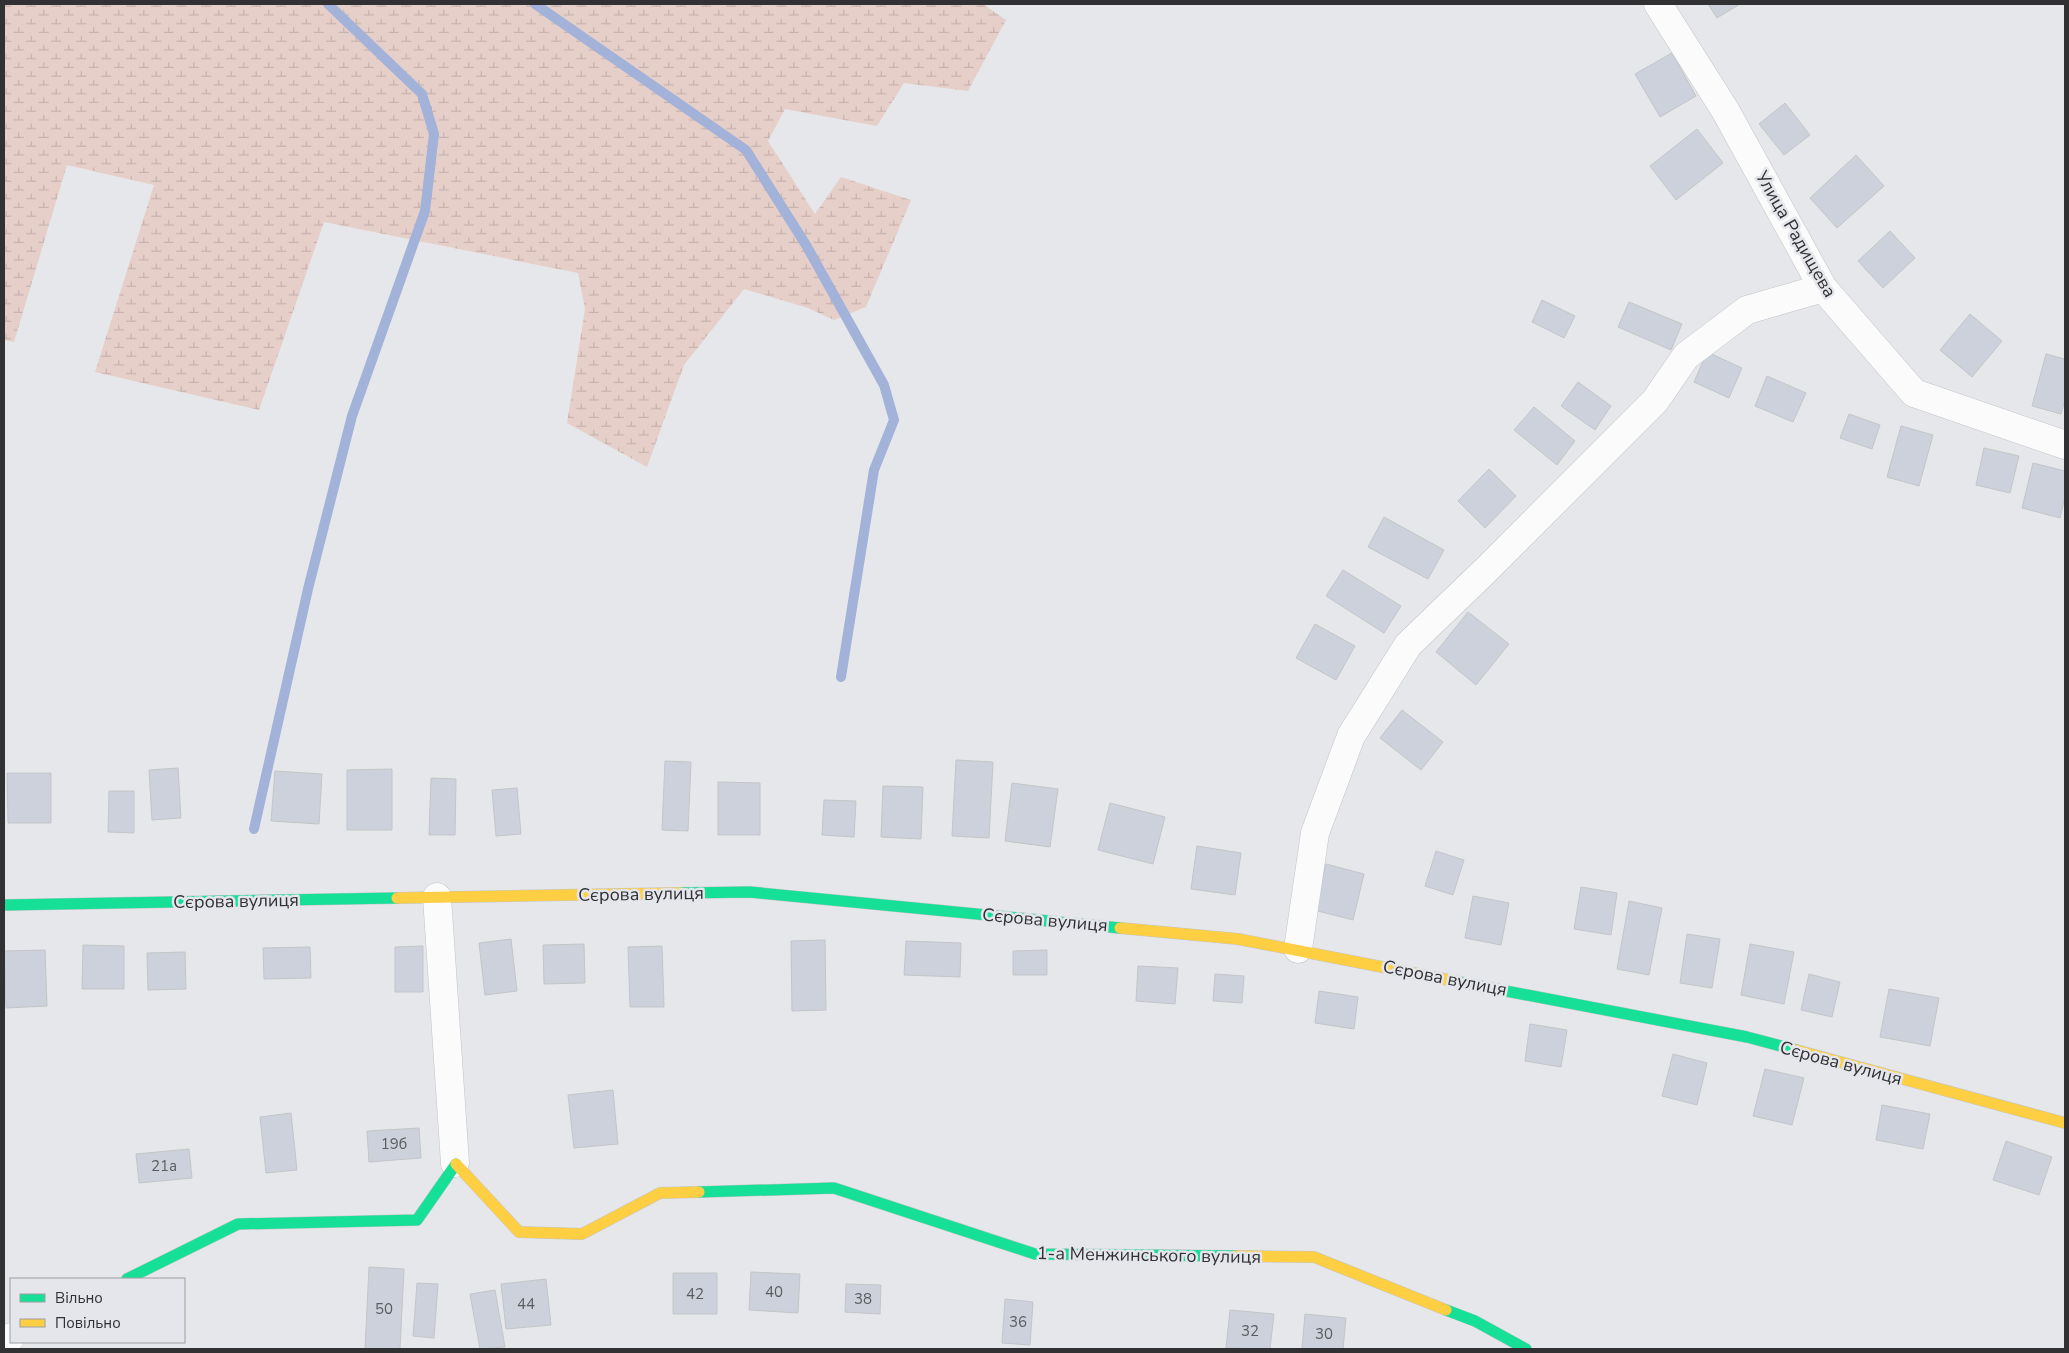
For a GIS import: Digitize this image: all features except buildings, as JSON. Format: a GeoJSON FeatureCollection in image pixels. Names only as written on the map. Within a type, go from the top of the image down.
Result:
{"type":"FeatureCollection","features":[{"type":"Feature","properties":{"kind":"street","name":"Улица Радищева"},"geometry":{"type":"LineString","coordinates":[[1658,4],[1724,110],[1823,288],[1914,393],[2065,445]]}},
{"type":"Feature","properties":{"kind":"street"},"geometry":{"type":"LineString","coordinates":[[1298,949],[1315,832],[1351,736],[1408,645],[1655,401],[1686,356],[1747,310],[1823,288]]}},
{"type":"Feature","properties":{"kind":"street","name":"Сєрова вулиця"},"geometry":{"type":"LineString","coordinates":[[4,905],[750,892],[1238,939],[1298,949],[1747,1037],[2065,1123]]}},
{"type":"Feature","properties":{"kind":"street"},"geometry":{"type":"LineString","coordinates":[[129,1278],[238,1224],[417,1220],[454,1164],[437,897]]}},
{"type":"Feature","properties":{"kind":"street","name":"1-а Менжинського вулиця"},"geometry":{"type":"LineString","coordinates":[[454,1164],[520,1232],[582,1234],[660,1193],[834,1188],[1035,1254],[1314,1257],[1475,1321],[1526,1349]]}},
{"type":"Feature","properties":{"kind":"green space"},"geometry":{"type":"Polygon","coordinates":[[[4,4],[983,4],[1006,20],[968,91],[904,83],[877,126],[785,109],[768,141],[815,214],[841,177],[911,200],[866,307],[834,320],[808,308],[744,289],[684,365],[647,467],[567,423],[585,309],[578,273],[324,222],[259,410],[95,372],[154,185],[67,165],[14,342],[4,340],[4,4]]]}},
{"type":"Feature","properties":{"kind":"waterway"},"geometry":{"type":"LineString","coordinates":[[254,829],[308,589],[352,416],[425,211],[434,134],[422,94],[328,4]]}},
{"type":"Feature","properties":{"kind":"waterway"},"geometry":{"type":"LineString","coordinates":[[535,4],[746,150],[806,245],[884,385],[894,420],[874,470],[841,677]]}},
{"type":"Feature","properties":{"kind":"traffic: fast"},"geometry":{"type":"LineString","coordinates":[[681,893],[750,892],[1120,928]]}},
{"type":"Feature","properties":{"kind":"traffic: fast"},"geometry":{"type":"LineString","coordinates":[[4,905],[397,898]]}},
{"type":"Feature","properties":{"kind":"traffic: fast"},"geometry":{"type":"LineString","coordinates":[[1459,982],[1747,1037],[1796,1050]]}},
{"type":"Feature","properties":{"kind":"traffic: fast"},"geometry":{"type":"LineString","coordinates":[[129,1278],[238,1224],[417,1220],[456,1164]]}},
{"type":"Feature","properties":{"kind":"traffic: fast"},"geometry":{"type":"LineString","coordinates":[[699,1192],[834,1188],[1035,1254],[1236,1256]]}},
{"type":"Feature","properties":{"kind":"traffic: fast"},"geometry":{"type":"LineString","coordinates":[[1446,1310],[1475,1321],[1526,1349]]}},
{"type":"Feature","properties":{"kind":"traffic: slow"},"geometry":{"type":"LineString","coordinates":[[397,898],[681,893]]}},
{"type":"Feature","properties":{"kind":"traffic: slow"},"geometry":{"type":"LineString","coordinates":[[1120,928],[1238,939],[1459,982]]}},
{"type":"Feature","properties":{"kind":"traffic: slow"},"geometry":{"type":"LineString","coordinates":[[1796,1050],[2065,1123]]}},
{"type":"Feature","properties":{"kind":"traffic: slow"},"geometry":{"type":"LineString","coordinates":[[456,1164],[519,1232],[582,1234],[660,1193],[699,1192]]}},
{"type":"Feature","properties":{"kind":"traffic: slow"},"geometry":{"type":"LineString","coordinates":[[1236,1256],[1314,1257],[1446,1310]]}}]}
